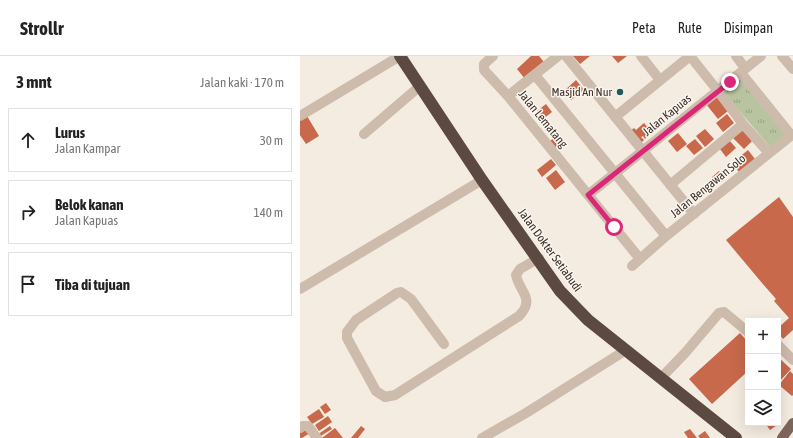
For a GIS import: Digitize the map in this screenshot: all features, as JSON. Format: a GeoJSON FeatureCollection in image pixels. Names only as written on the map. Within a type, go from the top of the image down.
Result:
{"type":"FeatureCollection","features":[{"type":"Feature","properties":{"kind":"highway","name":"Jalan Dokter Setiabudi"},"geometry":{"type":"LineString","coordinates":[[400,56],[482,180],[560,291],[588,320],[736,438]]}},
{"type":"Feature","properties":{"kind":"main road"},"geometry":{"type":"LineString","coordinates":[[782,438],[793,423]]}},
{"type":"Feature","properties":{"kind":"street"},"geometry":{"type":"LineString","coordinates":[[300,116],[400,56]]}},
{"type":"Feature","properties":{"kind":"street","name":"Jalan Lematang"},"geometry":{"type":"LineString","coordinates":[[493,56],[484,64],[483,68],[486,73],[508,96],[586,193],[636,262]]}},
{"type":"Feature","properties":{"kind":"street"},"geometry":{"type":"LineString","coordinates":[[508,96],[558,56]]}},
{"type":"Feature","properties":{"kind":"street"},"geometry":{"type":"LineString","coordinates":[[566,56],[694,214]]}},
{"type":"Feature","properties":{"kind":"street"},"geometry":{"type":"LineString","coordinates":[[641,56],[660,80]]}},
{"type":"Feature","properties":{"kind":"street"},"geometry":{"type":"LineString","coordinates":[[615,117],[690,56],[743,124],[769,153]]}},
{"type":"Feature","properties":{"kind":"street","name":"Jalan Kapuas"},"geometry":{"type":"LineString","coordinates":[[586,193],[716,88],[740,64],[752,56]]}},
{"type":"Feature","properties":{"kind":"street","name":"Jalan Kapuas"},"geometry":{"type":"LineString","coordinates":[[740,64],[761,56]]}},
{"type":"Feature","properties":{"kind":"street"},"geometry":{"type":"LineString","coordinates":[[782,56],[793,69]]}},
{"type":"Feature","properties":{"kind":"street"},"geometry":{"type":"LineString","coordinates":[[740,64],[792,134]]}},
{"type":"Feature","properties":{"kind":"street"},"geometry":{"type":"LineString","coordinates":[[535,75],[666,236]]}},
{"type":"Feature","properties":{"kind":"street"},"geometry":{"type":"LineString","coordinates":[[364,134],[420,86]]}},
{"type":"Feature","properties":{"kind":"street"},"geometry":{"type":"LineString","coordinates":[[670,185],[743,124]]}},
{"type":"Feature","properties":{"kind":"street","name":"Jalan Bengawan Solo"},"geometry":{"type":"LineString","coordinates":[[636,262],[792,134]]}},
{"type":"Feature","properties":{"kind":"street"},"geometry":{"type":"LineString","coordinates":[[300,289],[482,180]]}},
{"type":"Feature","properties":{"kind":"street"},"geometry":{"type":"LineString","coordinates":[[444,344],[411,299],[401,292],[397,293],[356,320],[347,332],[347,338],[376,391],[390,397],[519,316],[523,312],[527,303],[524,292],[516,275],[520,269],[538,258]]}},
{"type":"Feature","properties":{"kind":"street"},"geometry":{"type":"LineString","coordinates":[[661,378],[685,354],[719,314],[724,312],[745,330]]}},
{"type":"Feature","properties":{"kind":"street"},"geometry":{"type":"LineString","coordinates":[[781,348],[793,360]]}},
{"type":"Feature","properties":{"kind":"street"},"geometry":{"type":"LineString","coordinates":[[482,438],[526,413],[626,350]]}},
{"type":"Feature","properties":{"kind":"street"},"geometry":{"type":"LineString","coordinates":[[300,428],[303,426],[308,426],[317,438]]}},
{"type":"Feature","properties":{"kind":"green space"},"geometry":{"type":"Polygon","coordinates":[[[740,77],[788,134],[771,148],[723,92],[740,77]]]}},
{"type":"Feature","properties":{"kind":"building"},"geometry":{"type":"Polygon","coordinates":[[[531,56],[539,56],[544,62],[525,79],[517,69],[531,56]]]}},
{"type":"Feature","properties":{"kind":"building"},"geometry":{"type":"Polygon","coordinates":[[[573,56],[590,56],[580,64],[573,56]]]}},
{"type":"Feature","properties":{"kind":"building"},"geometry":{"type":"Polygon","coordinates":[[[612,56],[627,56],[618,63],[612,56]]]}},
{"type":"Feature","properties":{"kind":"building"},"geometry":{"type":"Polygon","coordinates":[[[576,80],[584,90],[571,100],[564,91],[576,80]]]}},
{"type":"Feature","properties":{"kind":"building"},"geometry":{"type":"Polygon","coordinates":[[[716,96],[728,111],[718,119],[706,104],[716,96]]]}},
{"type":"Feature","properties":{"kind":"building"},"geometry":{"type":"Polygon","coordinates":[[[546,104],[552,112],[543,119],[537,111],[546,104]]]}},
{"type":"Feature","properties":{"kind":"building"},"geometry":{"type":"Polygon","coordinates":[[[727,114],[734,123],[723,132],[716,123],[727,114]]]}},
{"type":"Feature","properties":{"kind":"building"},"geometry":{"type":"Polygon","coordinates":[[[307,116],[319,136],[306,144],[300,135],[300,120],[307,116]]]}},
{"type":"Feature","properties":{"kind":"building"},"geometry":{"type":"Polygon","coordinates":[[[644,123],[650,130],[647,133],[649,135],[645,139],[643,136],[641,137],[644,140],[640,144],[629,132],[634,128],[636,130],[644,123]]]}},
{"type":"Feature","properties":{"kind":"building"},"geometry":{"type":"Polygon","coordinates":[[[741,127],[753,140],[744,149],[731,136],[741,127]]]}},
{"type":"Feature","properties":{"kind":"building"},"geometry":{"type":"Polygon","coordinates":[[[705,129],[714,139],[705,147],[696,136],[705,129]]]}},
{"type":"Feature","properties":{"kind":"building"},"geometry":{"type":"Polygon","coordinates":[[[678,133],[687,144],[677,152],[668,141],[678,133]]]}},
{"type":"Feature","properties":{"kind":"building"},"geometry":{"type":"Polygon","coordinates":[[[559,134],[565,142],[557,149],[550,141],[559,134]]]}},
{"type":"Feature","properties":{"kind":"building"},"geometry":{"type":"Polygon","coordinates":[[[695,139],[703,148],[694,155],[686,146],[695,139]]]}},
{"type":"Feature","properties":{"kind":"building"},"geometry":{"type":"Polygon","coordinates":[[[730,141],[736,148],[726,157],[720,149],[730,141]]]}},
{"type":"Feature","properties":{"kind":"building"},"geometry":{"type":"Polygon","coordinates":[[[748,150],[755,159],[739,172],[732,163],[748,150]]]}},
{"type":"Feature","properties":{"kind":"building"},"geometry":{"type":"Polygon","coordinates":[[[551,159],[556,165],[542,177],[537,170],[551,159]]]}},
{"type":"Feature","properties":{"kind":"building"},"geometry":{"type":"Polygon","coordinates":[[[556,170],[565,182],[555,190],[546,178],[556,170]]]}},
{"type":"Feature","properties":{"kind":"building"},"geometry":{"type":"Polygon","coordinates":[[[719,171],[725,179],[718,184],[712,177],[719,171]]]}},
{"type":"Feature","properties":{"kind":"building"},"geometry":{"type":"Polygon","coordinates":[[[779,197],[793,217],[793,330],[783,339],[781,337],[781,325],[789,318],[774,301],[776,299],[726,240],[779,197]]]}},
{"type":"Feature","properties":{"kind":"building"},"geometry":{"type":"Polygon","coordinates":[[[740,333],[745,339],[745,374],[712,404],[689,379],[740,333]]]}},
{"type":"Feature","properties":{"kind":"building"},"geometry":{"type":"Polygon","coordinates":[[[781,360],[791,369],[781,380],[781,360]]]}},
{"type":"Feature","properties":{"kind":"building"},"geometry":{"type":"Polygon","coordinates":[[[790,371],[793,374],[792,396],[781,387],[781,382],[790,371]]]}},
{"type":"Feature","properties":{"kind":"building"},"geometry":{"type":"Polygon","coordinates":[[[326,403],[331,410],[325,414],[320,407],[326,403]]]}},
{"type":"Feature","properties":{"kind":"building"},"geometry":{"type":"Polygon","coordinates":[[[319,409],[324,417],[312,424],[307,417],[319,409]]]}},
{"type":"Feature","properties":{"kind":"building"},"geometry":{"type":"Polygon","coordinates":[[[328,416],[332,422],[319,431],[315,425],[328,416]]]}},
{"type":"Feature","properties":{"kind":"building"},"geometry":{"type":"Polygon","coordinates":[[[330,426],[332,429],[319,437],[317,435],[330,426]]]}},
{"type":"Feature","properties":{"kind":"building"},"geometry":{"type":"Polygon","coordinates":[[[361,426],[365,429],[358,438],[351,438],[361,426]]]}},
{"type":"Feature","properties":{"kind":"building"},"geometry":{"type":"Polygon","coordinates":[[[767,426],[776,426],[770,430],[767,426]]]}},
{"type":"Feature","properties":{"kind":"building"},"geometry":{"type":"Polygon","coordinates":[[[306,427],[310,433],[300,438],[300,432],[306,427]]]}},
{"type":"Feature","properties":{"kind":"building"},"geometry":{"type":"Polygon","coordinates":[[[335,428],[343,438],[322,438],[335,428]]]}},
{"type":"Feature","properties":{"kind":"building"},"geometry":{"type":"Polygon","coordinates":[[[690,429],[697,438],[688,438],[684,432],[690,429]]]}},
{"type":"Feature","properties":{"kind":"building"},"geometry":{"type":"Polygon","coordinates":[[[705,431],[710,438],[700,438],[698,436],[705,431]]]}},
{"type":"Feature","properties":{"kind":"place","name":"Masjid An Nur"},"geometry":{"type":"Point","coordinates":[620,92]}},
{"type":"Feature","properties":{"kind":"route"},"geometry":{"type":"LineString","coordinates":[[614,227],[588,195],[730,82]]}}]}
